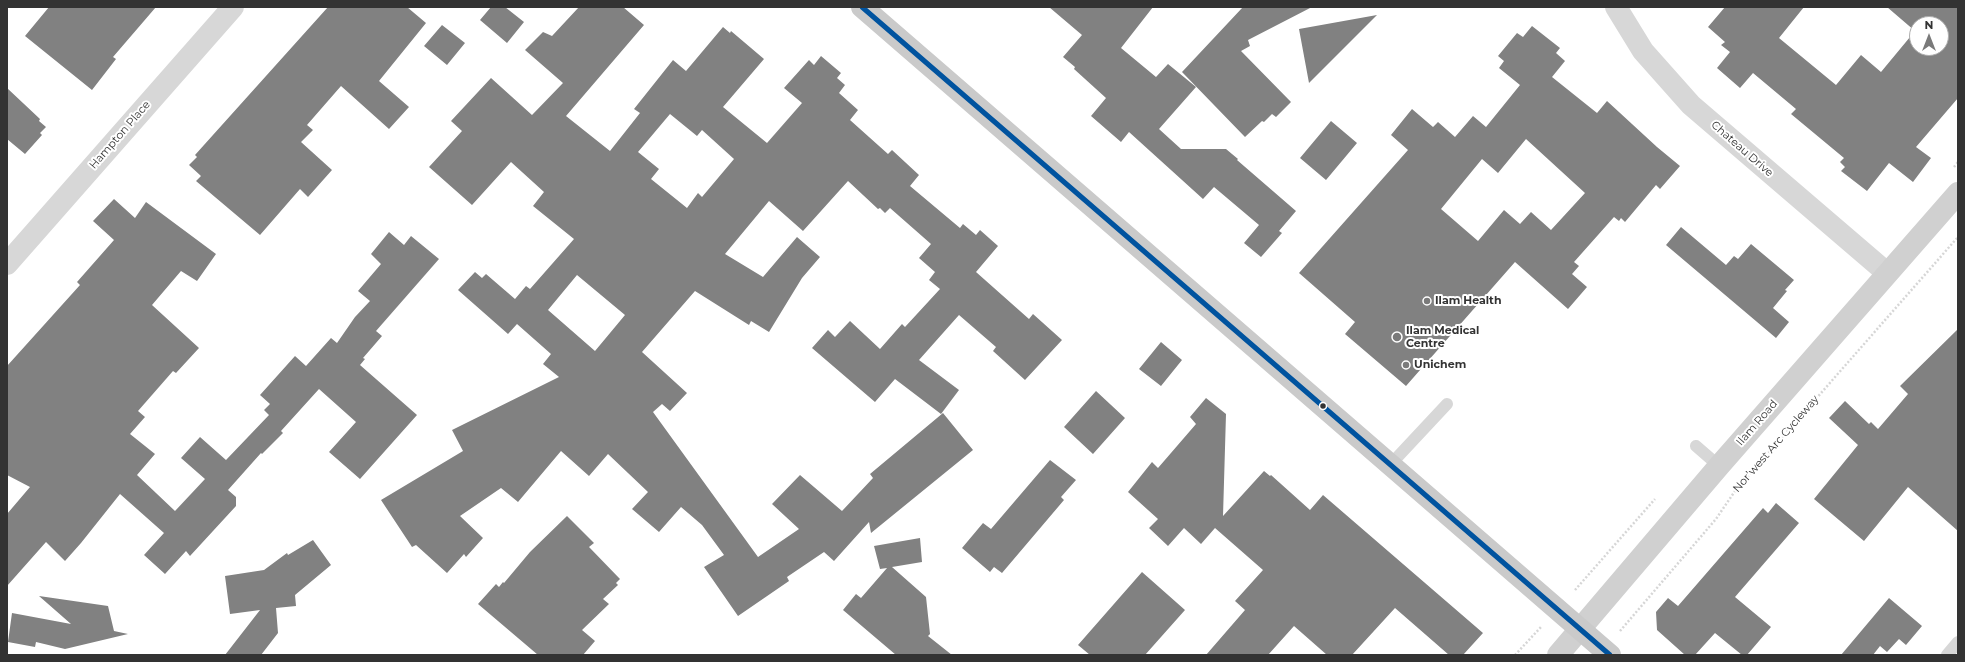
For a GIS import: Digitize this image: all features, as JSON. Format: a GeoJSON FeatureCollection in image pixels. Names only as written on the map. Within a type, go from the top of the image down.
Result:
{"type":"FeatureCollection","features":[{"type":"Feature","properties":{"kind":"main road"},"geometry":{"type":"LineString","coordinates":[[862,7],[1607,652]]}},
{"type":"Feature","properties":{"kind":"street","name":"Hampton Place"},"geometry":{"type":"LineString","coordinates":[[7,264],[233,7]]}},
{"type":"Feature","properties":{"kind":"street","name":"Chateau Drive"},"geometry":{"type":"LineString","coordinates":[[1616,7],[1643,51],[1691,105],[1887,273]]}},
{"type":"Feature","properties":{"kind":"street","name":"Ilam Road"},"geometry":{"type":"LineString","coordinates":[[1558,655],[1719,466],[1958,193]]}},
{"type":"Feature","properties":{"kind":"lane"},"geometry":{"type":"LineString","coordinates":[[1390,465],[1447,404]]}},
{"type":"Feature","properties":{"kind":"lane"},"geometry":{"type":"LineString","coordinates":[[1696,446],[1719,466]]}},
{"type":"Feature","properties":{"kind":"lane"},"geometry":{"type":"LineString","coordinates":[[1947,655],[1958,642]]}},
{"type":"Feature","properties":{"kind":"path","name":"Nor’west Arc Cycleway"},"geometry":{"type":"LineString","coordinates":[[1607,652],[1716,519],[1735,491],[1958,237]]}},
{"type":"Feature","properties":{"kind":"building"},"geometry":{"type":"Polygon","coordinates":[[[49,7],[156,7],[113,57],[116,59],[92,90],[25,36],[49,7]]]}},
{"type":"Feature","properties":{"kind":"building"},"geometry":{"type":"Polygon","coordinates":[[[328,7],[407,7],[426,23],[379,81],[409,107],[389,129],[341,86],[307,125],[313,130],[301,142],[332,170],[308,197],[300,189],[260,235],[196,181],[201,176],[189,165],[197,157],[195,155],[328,7]]]}},
{"type":"Feature","properties":{"kind":"building"},"geometry":{"type":"Polygon","coordinates":[[[491,7],[505,7],[524,22],[507,43],[480,20],[491,7]]]}},
{"type":"Feature","properties":{"kind":"building"},"geometry":{"type":"Polygon","coordinates":[[[579,7],[623,7],[644,25],[566,116],[610,151],[640,113],[634,109],[673,60],[686,71],[723,27],[730,33],[731,31],[764,59],[723,107],[767,143],[802,103],[784,88],[809,60],[814,65],[821,56],[841,73],[837,78],[845,85],[839,93],[858,110],[850,120],[888,154],[892,150],[919,175],[910,186],[960,228],[963,224],[976,235],[980,230],[998,246],[976,272],[1029,319],[1033,314],[1062,340],[1025,380],[993,351],[996,347],[959,315],[919,360],[959,390],[941,414],[895,379],[875,402],[812,348],[828,330],[835,337],[850,321],[880,349],[902,324],[905,327],[940,289],[929,280],[935,272],[919,258],[931,244],[890,208],[885,213],[880,208],[878,209],[848,181],[803,231],[769,201],[725,254],[763,277],[797,237],[820,257],[802,278],[769,332],[751,321],[749,325],[695,291],[642,352],[687,393],[670,411],[662,404],[653,412],[758,557],[799,529],[772,504],[800,475],[842,511],[873,478],[870,474],[943,413],[973,450],[871,533],[869,522],[834,561],[824,552],[787,577],[789,581],[738,616],[704,567],[724,555],[702,525],[681,507],[659,532],[632,509],[648,492],[608,454],[589,476],[561,451],[518,502],[501,488],[460,516],[483,538],[466,557],[464,554],[447,573],[416,545],[412,547],[381,500],[463,451],[452,430],[559,377],[543,364],[551,354],[517,324],[508,334],[458,290],[475,272],[482,278],[486,274],[515,299],[526,286],[530,289],[574,239],[533,206],[544,192],[511,162],[472,205],[429,167],[462,131],[451,121],[491,78],[532,115],[563,83],[525,50],[543,32],[552,36],[579,7]],[[670,114],[638,152],[659,169],[651,179],[687,208],[698,193],[702,197],[734,159],[702,130],[697,136],[670,114]],[[577,275],[548,310],[595,351],[625,315],[577,275]]]}},
{"type":"Feature","properties":{"kind":"building"},"geometry":{"type":"Polygon","coordinates":[[[1049,7],[1153,7],[1121,48],[1156,77],[1168,64],[1196,87],[1159,129],[1181,149],[1226,149],[1296,211],[1279,231],[1282,233],[1261,257],[1244,243],[1259,225],[1214,187],[1203,199],[1129,132],[1121,142],[1091,116],[1106,98],[1063,57],[1082,35],[1049,7]]]}},
{"type":"Feature","properties":{"kind":"building"},"geometry":{"type":"Polygon","coordinates":[[[1243,7],[1312,7],[1248,40],[1250,46],[1241,51],[1291,102],[1276,117],[1272,114],[1245,137],[1182,72],[1243,7]]]}},
{"type":"Feature","properties":{"kind":"building"},"geometry":{"type":"Polygon","coordinates":[[[1725,7],[1804,7],[1779,38],[1836,85],[1861,55],[1881,72],[1909,38],[1909,56],[1949,56],[1949,16],[1909,16],[1909,26],[1887,7],[1958,7],[1958,98],[1916,147],[1931,158],[1913,182],[1889,163],[1867,191],[1841,171],[1845,167],[1840,162],[1844,158],[1791,114],[1796,109],[1753,73],[1740,88],[1717,68],[1730,52],[1721,45],[1725,42],[1708,27],[1725,7]]]}},
{"type":"Feature","properties":{"kind":"building"},"geometry":{"type":"Polygon","coordinates":[[[1377,15],[1309,83],[1299,29],[1377,15]]]}},
{"type":"Feature","properties":{"kind":"building"},"geometry":{"type":"Polygon","coordinates":[[[442,25],[465,43],[447,65],[424,46],[442,25]]]}},
{"type":"Feature","properties":{"kind":"building"},"geometry":{"type":"Polygon","coordinates":[[[1532,26],[1560,48],[1556,53],[1565,61],[1552,77],[1597,113],[1607,101],[1680,166],[1660,189],[1656,185],[1625,222],[1621,218],[1619,221],[1614,217],[1574,262],[1579,266],[1572,274],[1587,287],[1568,309],[1515,262],[1406,386],[1345,334],[1355,322],[1299,273],[1408,150],[1391,135],[1412,109],[1433,127],[1438,122],[1455,137],[1473,116],[1486,127],[1520,85],[1499,68],[1504,61],[1498,56],[1517,33],[1523,37],[1532,26]],[[1526,139],[1498,173],[1482,159],[1441,209],[1478,241],[1504,210],[1520,224],[1531,212],[1551,230],[1585,193],[1526,139]]]}},
{"type":"Feature","properties":{"kind":"building"},"geometry":{"type":"Polygon","coordinates":[[[7,88],[40,119],[39,121],[46,127],[40,133],[42,135],[25,154],[7,139],[7,88]]]}},
{"type":"Feature","properties":{"kind":"building"},"geometry":{"type":"Polygon","coordinates":[[[1331,121],[1357,143],[1326,180],[1300,158],[1331,121]]]}},
{"type":"Feature","properties":{"kind":"building"},"geometry":{"type":"Polygon","coordinates":[[[114,199],[135,218],[146,202],[216,254],[197,281],[181,271],[152,305],[199,348],[176,373],[173,371],[138,411],[145,417],[130,434],[155,454],[137,475],[175,511],[205,479],[181,458],[200,437],[226,460],[269,415],[264,410],[270,404],[260,395],[295,356],[306,366],[331,338],[337,343],[355,317],[370,301],[358,291],[381,264],[371,254],[389,232],[404,245],[411,236],[439,259],[376,331],[382,336],[363,358],[365,359],[360,365],[417,415],[360,479],[329,452],[356,422],[319,389],[281,431],[283,433],[262,454],[261,453],[228,490],[236,497],[236,506],[190,556],[186,551],[165,574],[144,555],[164,533],[120,494],[65,561],[46,542],[7,586],[7,514],[30,487],[7,475],[7,366],[80,285],[77,282],[114,240],[93,221],[114,199]]]}},
{"type":"Feature","properties":{"kind":"building"},"geometry":{"type":"Polygon","coordinates":[[[1681,227],[1726,265],[1734,256],[1738,259],[1751,244],[1794,280],[1773,308],[1789,322],[1776,338],[1666,245],[1681,227]]]}},
{"type":"Feature","properties":{"kind":"building"},"geometry":{"type":"Polygon","coordinates":[[[1958,329],[1958,531],[1908,487],[1864,541],[1814,499],[1858,445],[1829,418],[1845,401],[1869,424],[1871,422],[1878,429],[1908,394],[1900,386],[1958,329]]]}},
{"type":"Feature","properties":{"kind":"building"},"geometry":{"type":"Polygon","coordinates":[[[1161,342],[1182,360],[1161,386],[1139,369],[1161,342]]]}},
{"type":"Feature","properties":{"kind":"building"},"geometry":{"type":"Polygon","coordinates":[[[1096,391],[1125,418],[1093,454],[1064,427],[1096,391]]]}},
{"type":"Feature","properties":{"kind":"building"},"geometry":{"type":"Polygon","coordinates":[[[1206,398],[1226,414],[1223,516],[1264,471],[1270,476],[1271,475],[1310,510],[1323,495],[1483,633],[1463,655],[1449,655],[1395,608],[1352,655],[1327,655],[1294,626],[1268,655],[1206,655],[1245,610],[1235,601],[1263,570],[1215,528],[1201,544],[1184,528],[1168,546],[1149,528],[1158,519],[1128,492],[1152,462],[1158,468],[1196,424],[1190,417],[1206,398]]]}},
{"type":"Feature","properties":{"kind":"building"},"geometry":{"type":"Polygon","coordinates":[[[1050,460],[1076,480],[1061,497],[1064,500],[1002,573],[994,567],[990,572],[962,548],[983,523],[991,529],[1050,460]]]}},
{"type":"Feature","properties":{"kind":"building"},"geometry":{"type":"Polygon","coordinates":[[[1776,503],[1799,523],[1735,597],[1771,627],[1747,655],[1742,655],[1715,633],[1695,655],[1685,655],[1657,630],[1656,612],[1668,598],[1678,606],[1763,508],[1768,513],[1776,503]]]}},
{"type":"Feature","properties":{"kind":"building"},"geometry":{"type":"Polygon","coordinates":[[[567,516],[594,543],[589,547],[620,579],[616,583],[618,585],[603,599],[609,604],[582,630],[595,641],[583,655],[538,655],[478,604],[496,584],[499,587],[503,582],[504,583],[530,552],[567,516]]]}},
{"type":"Feature","properties":{"kind":"building"},"geometry":{"type":"Polygon","coordinates":[[[920,538],[922,562],[892,567],[926,597],[930,634],[928,636],[952,655],[896,655],[843,610],[856,594],[861,598],[887,568],[880,569],[874,546],[920,538]]]}},
{"type":"Feature","properties":{"kind":"building"},"geometry":{"type":"Polygon","coordinates":[[[313,540],[331,565],[295,595],[296,606],[276,608],[278,633],[261,655],[225,655],[260,610],[230,614],[225,576],[264,570],[287,553],[288,555],[313,540]]]}},
{"type":"Feature","properties":{"kind":"building"},"geometry":{"type":"Polygon","coordinates":[[[1142,572],[1185,610],[1145,655],[1090,655],[1078,645],[1142,572]]]}},
{"type":"Feature","properties":{"kind":"building"},"geometry":{"type":"Polygon","coordinates":[[[39,596],[108,606],[114,631],[128,634],[65,649],[36,642],[35,647],[8,642],[12,613],[71,624],[39,596]]]}},
{"type":"Feature","properties":{"kind":"building"},"geometry":{"type":"Polygon","coordinates":[[[1889,598],[1922,626],[1906,645],[1899,639],[1887,652],[1880,646],[1873,655],[1841,655],[1889,598]]]}},
{"type":"Feature","properties":{"kind":"transit line"},"geometry":{"type":"LineString","coordinates":[[862,7],[1610,655]]}},
{"type":"Feature","properties":{"kind":"place","name":"Ilam Health"},"geometry":{"type":"Point","coordinates":[1427,301]}},
{"type":"Feature","properties":{"kind":"place","name":"Ilam Medical Centre"},"geometry":{"type":"Point","coordinates":[1397,337]}},
{"type":"Feature","properties":{"kind":"place","name":"Unichem"},"geometry":{"type":"Point","coordinates":[1406,365]}}]}
